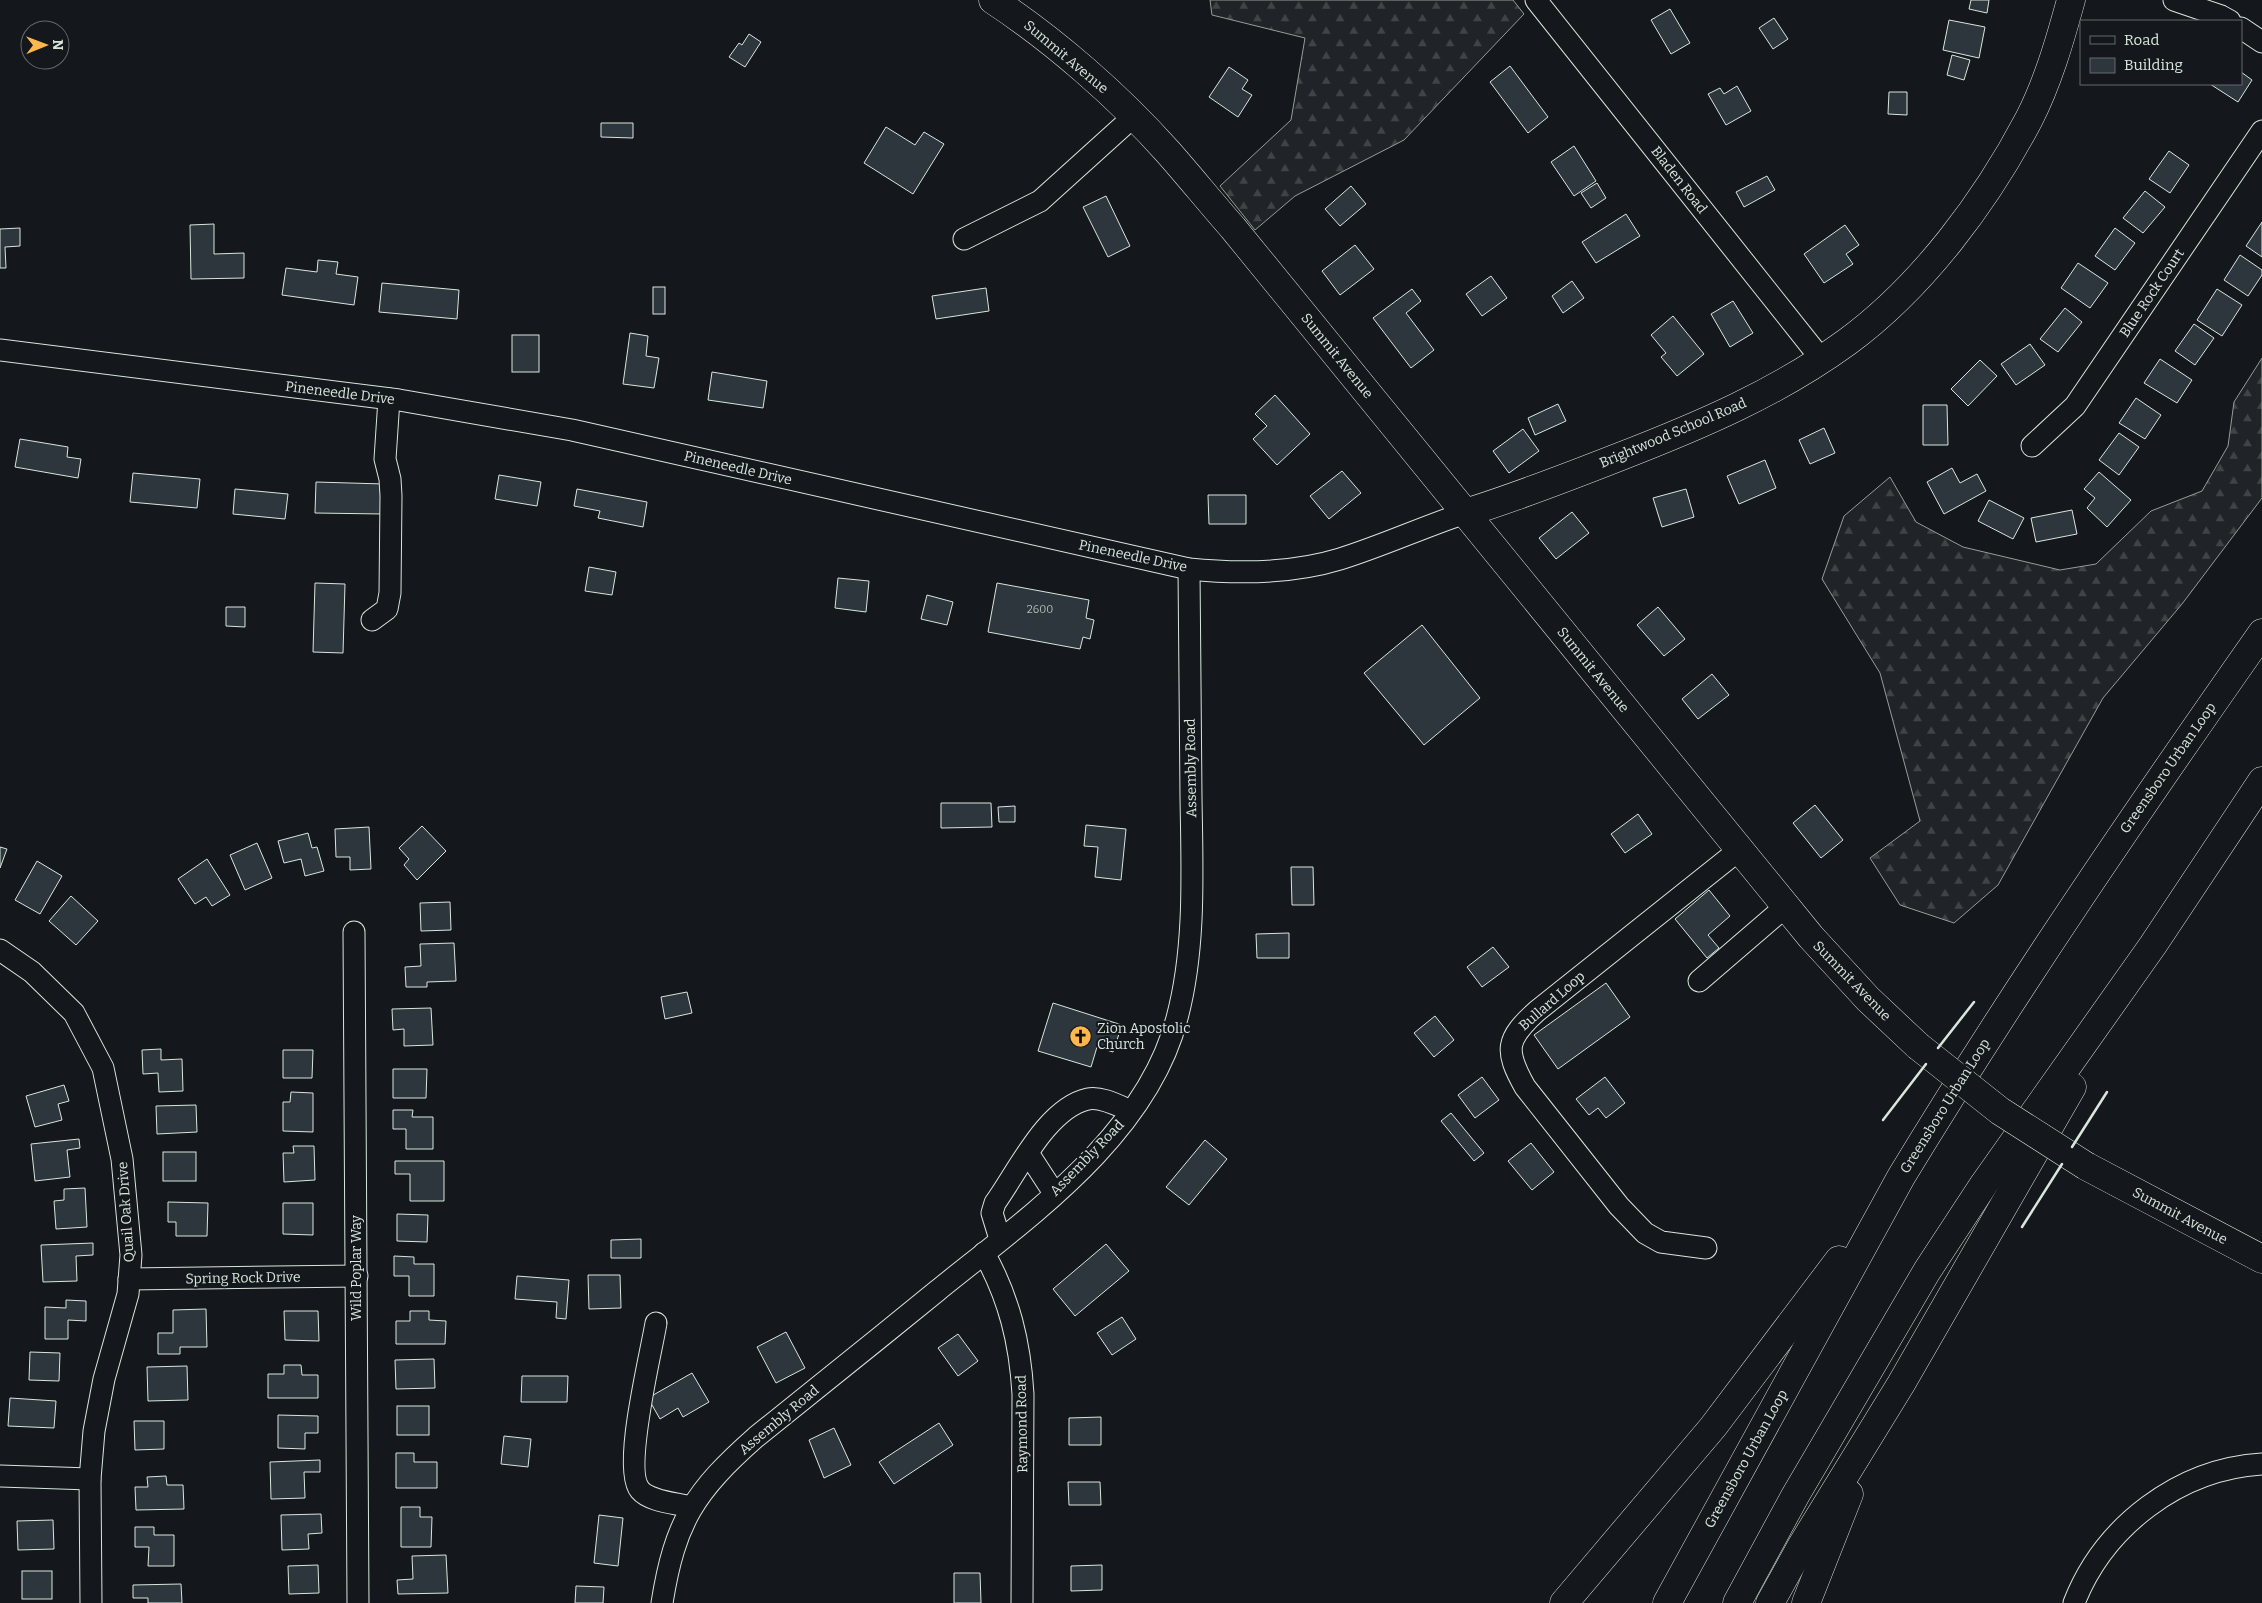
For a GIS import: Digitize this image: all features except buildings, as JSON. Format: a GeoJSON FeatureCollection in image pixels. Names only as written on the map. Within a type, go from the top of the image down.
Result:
{"type":"FeatureCollection","features":[{"type":"Feature","properties":{"kind":"main road","name":"Summit Avenue"},"geometry":{"type":"LineString","coordinates":[[992,0],[1012,13],[1099,84],[1168,151],[1233,228],[1785,907],[1839,970],[1918,1046],[2000,1111],[2086,1166],[2262,1259]]}},
{"type":"Feature","properties":{"kind":"main road","name":"Brightwood School Road"},"geometry":{"type":"LineString","coordinates":[[1465,513],[1587,470],[1709,421],[1758,397],[1822,360],[1849,340],[1905,292],[1951,239],[1993,179],[2029,118],[2056,52],[2071,0]]}},
{"type":"Feature","properties":{"kind":"main road","name":"Greensboro Urban Loop"},"geometry":{"type":"LineString","coordinates":[[1667,1603],[1901,1177],[2075,904],[2262,633]]}},
{"type":"Feature","properties":{"kind":"main road"},"geometry":{"type":"LineString","coordinates":[[1737,1603],[1805,1480],[1927,1271],[1984,1184],[2154,945],[2262,781]]}},
{"type":"Feature","properties":{"kind":"main road"},"geometry":{"type":"LineString","coordinates":[[1770,1603],[1802,1545],[1901,1384],[2154,945]]}},
{"type":"Feature","properties":{"kind":"main road"},"geometry":{"type":"LineString","coordinates":[[1564,1603],[1713,1427],[1901,1177]]}},
{"type":"Feature","properties":{"kind":"main road"},"geometry":{"type":"LineString","coordinates":[[1806,1603],[1848,1496],[1901,1384]]}},
{"type":"Feature","properties":{"kind":"street","name":"Bladen Road"},"geometry":{"type":"LineString","coordinates":[[1536,0],[1822,360]]}},
{"type":"Feature","properties":{"kind":"street"},"geometry":{"type":"LineString","coordinates":[[2174,0],[2228,20]]}},
{"type":"Feature","properties":{"kind":"street"},"geometry":{"type":"LineString","coordinates":[[2242,29],[2262,42]]}},
{"type":"Feature","properties":{"kind":"street"},"geometry":{"type":"LineString","coordinates":[[964,239],[1040,201],[1133,117]]}},
{"type":"Feature","properties":{"kind":"street","name":"Blue Rock Court"},"geometry":{"type":"LineString","coordinates":[[2032,446],[2075,406],[2262,132]]}},
{"type":"Feature","properties":{"kind":"street","name":"Pineneedle Drive"},"geometry":{"type":"LineString","coordinates":[[0,350],[389,399],[572,430],[1189,569],[1247,572],[1306,567],[1367,550],[1465,513]]}},
{"type":"Feature","properties":{"kind":"street"},"geometry":{"type":"LineString","coordinates":[[372,620],[388,608],[390,593],[391,496],[390,479],[385,459],[389,399]]}},
{"type":"Feature","properties":{"kind":"street","name":"Assembly Road"},"geometry":{"type":"LineString","coordinates":[[662,1603],[676,1542],[691,1507],[715,1476],[756,1437],[984,1253],[1054,1193],[1101,1148],[1132,1111],[1154,1076],[1168,1046],[1177,1018],[1188,949],[1192,836],[1189,569]]}},
{"type":"Feature","properties":{"kind":"street","name":"Bullard Loop"},"geometry":{"type":"LineString","coordinates":[[1706,1248],[1661,1242],[1645,1233],[1525,1087],[1514,1068],[1510,1042],[1519,1027],[1537,1011],[1739,850]]}},
{"type":"Feature","properties":{"kind":"street"},"geometry":{"type":"LineString","coordinates":[[1699,981],[1785,907]]}},
{"type":"Feature","properties":{"kind":"street","name":"Wild Poplar Way"},"geometry":{"type":"LineString","coordinates":[[354,932],[358,1603]]}},
{"type":"Feature","properties":{"kind":"street","name":"Quail Oak Drive"},"geometry":{"type":"LineString","coordinates":[[0,950],[32,972],[74,1013],[103,1068],[122,1159],[131,1255],[128,1294],[102,1388],[94,1431],[90,1479],[91,1603]]}},
{"type":"Feature","properties":{"kind":"street"},"geometry":{"type":"LineString","coordinates":[[1000,1239],[992,1213],[996,1203],[1039,1135],[1071,1106],[1089,1098],[1110,1102],[1132,1111]]}},
{"type":"Feature","properties":{"kind":"street"},"geometry":{"type":"LineString","coordinates":[[1028,1153],[1054,1193]]}},
{"type":"Feature","properties":{"kind":"street","name":"Raymond Road"},"geometry":{"type":"LineString","coordinates":[[984,1253],[999,1280],[1008,1302],[1021,1360],[1023,1394],[1022,1603]]}},
{"type":"Feature","properties":{"kind":"street","name":"Spring Rock Drive"},"geometry":{"type":"LineString","coordinates":[[129,1280],[357,1276]]}},
{"type":"Feature","properties":{"kind":"street"},"geometry":{"type":"LineString","coordinates":[[656,1323],[634,1450],[635,1481],[641,1491],[651,1497],[691,1507]]}},
{"type":"Feature","properties":{"kind":"street"},"geometry":{"type":"LineString","coordinates":[[2074,1603],[2079,1590],[2104,1550],[2128,1523],[2151,1504],[2190,1482],[2210,1474],[2233,1468],[2262,1464]]}},
{"type":"Feature","properties":{"kind":"street"},"geometry":{"type":"LineString","coordinates":[[0,1476],[90,1479]]}},
{"type":"Feature","properties":{"kind":"green space"},"geometry":{"type":"Polygon","coordinates":[[[1210,0],[1513,0],[1524,14],[1404,140],[1295,196],[1255,230],[1220,186],[1291,120],[1305,38],[1212,15],[1210,0]]]}},
{"type":"Feature","properties":{"kind":"green space"},"geometry":{"type":"Polygon","coordinates":[[[2262,358],[2262,498],[2182,604],[2103,698],[1998,885],[1954,923],[1900,905],[1870,858],[1920,821],[1880,673],[1822,579],[1844,516],[1890,477],[1916,522],[1963,547],[2060,570],[2096,564],[2151,511],[2202,491],[2228,446],[2234,402],[2262,358]]]}},
{"type":"Feature","properties":{"kind":"wall"},"geometry":{"type":"LineString","coordinates":[[1938,1048],[1974,1002]]}},
{"type":"Feature","properties":{"kind":"wall"},"geometry":{"type":"LineString","coordinates":[[1883,1120],[1926,1064]]}},
{"type":"Feature","properties":{"kind":"wall"},"geometry":{"type":"LineString","coordinates":[[2072,1147],[2107,1092]]}},
{"type":"Feature","properties":{"kind":"wall"},"geometry":{"type":"LineString","coordinates":[[2022,1227],[2062,1164]]}},
{"type":"Feature","properties":{"kind":"place","name":"Zion Apostolic Church"},"geometry":{"type":"Point","coordinates":[1081,1036]}}]}
